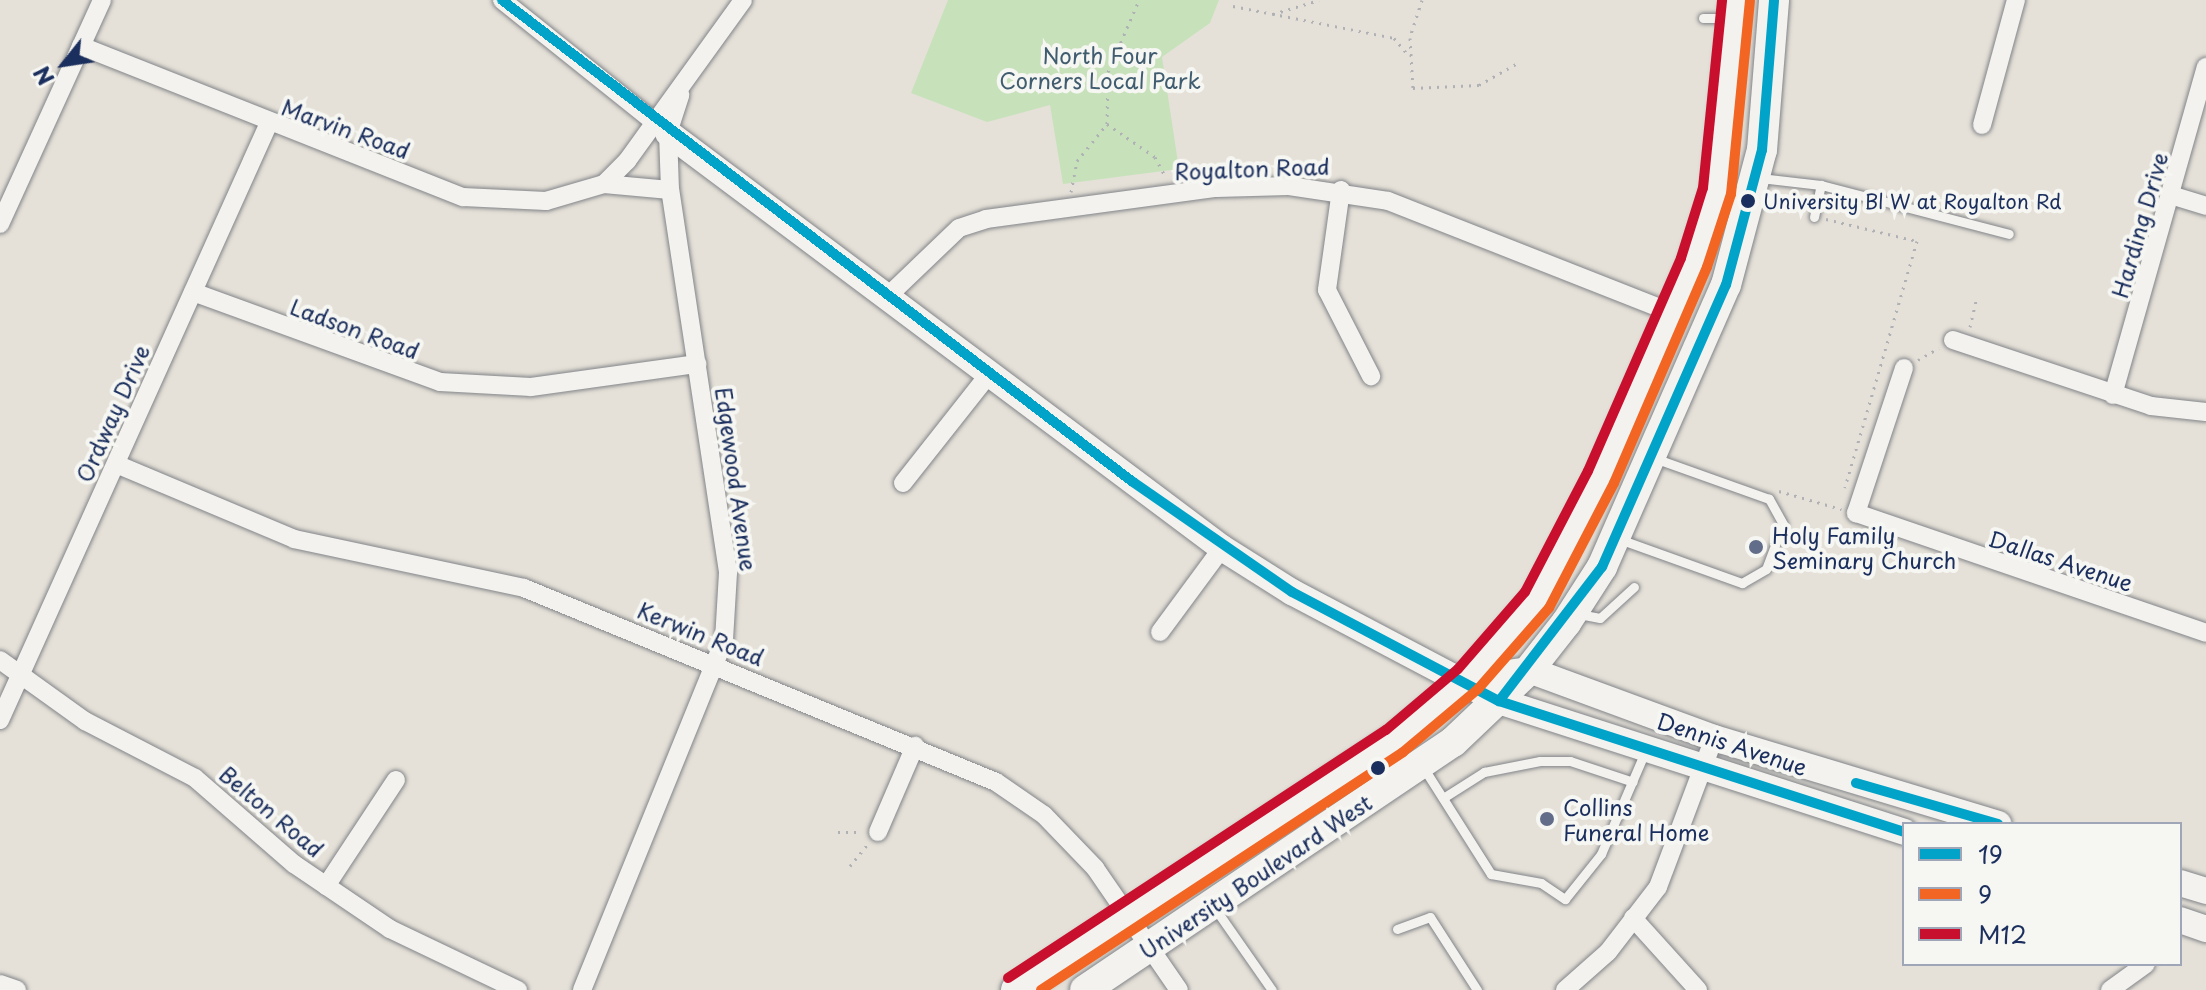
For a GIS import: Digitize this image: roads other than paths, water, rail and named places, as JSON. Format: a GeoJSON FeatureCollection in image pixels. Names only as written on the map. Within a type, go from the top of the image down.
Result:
{"type":"FeatureCollection","features":[{"type":"Feature","properties":{"kind":"main road","name":"University Boulevard West"},"geometry":{"type":"LineString","coordinates":[[1085,990],[1421,764],[1499,701],[1529,670],[1573,612],[1615,538],[1726,285],[1757,178],[1764,132],[1774,0]]}},
{"type":"Feature","properties":{"kind":"main road","name":"University Boulevard West"},"geometry":{"type":"LineString","coordinates":[[1016,990],[1394,741],[1468,679],[1561,563],[1673,313],[1717,191],[1735,9]]}},
{"type":"Feature","properties":{"kind":"main road"},"geometry":{"type":"LineString","coordinates":[[1735,9],[1752,31],[1750,105],[1764,132]]}},
{"type":"Feature","properties":{"kind":"street"},"geometry":{"type":"LineString","coordinates":[[0,224],[102,0]]}},
{"type":"Feature","properties":{"kind":"street","name":"Dennis Avenue"},"geometry":{"type":"LineString","coordinates":[[502,0],[662,128],[1222,548],[1292,592],[1468,679],[1499,701],[1704,772],[1902,831]]}},
{"type":"Feature","properties":{"kind":"street","name":"Edgewood Avenue"},"geometry":{"type":"LineString","coordinates":[[582,990],[716,664],[728,572],[662,128],[680,95],[743,0]]}},
{"type":"Feature","properties":{"kind":"street"},"geometry":{"type":"LineString","coordinates":[[1982,125],[2016,0]]}},
{"type":"Feature","properties":{"kind":"street","name":"Marvin Road"},"geometry":{"type":"LineString","coordinates":[[81,46],[268,125],[486,203],[546,201],[604,184],[670,190]]}},
{"type":"Feature","properties":{"kind":"street","name":"Harding Drive"},"geometry":{"type":"LineString","coordinates":[[2113,395],[2174,196],[2206,67]]}},
{"type":"Feature","properties":{"kind":"street","name":"Ordway Drive"},"geometry":{"type":"LineString","coordinates":[[0,720],[268,125]]}},
{"type":"Feature","properties":{"kind":"street"},"geometry":{"type":"LineString","coordinates":[[604,184],[662,128]]}},
{"type":"Feature","properties":{"kind":"street","name":"Royalton Road"},"geometry":{"type":"LineString","coordinates":[[888,296],[959,228],[1073,207],[1216,188],[1341,190],[1438,219],[1673,313]]}},
{"type":"Feature","properties":{"kind":"street"},"geometry":{"type":"LineString","coordinates":[[1341,190],[1327,290],[1371,376]]}},
{"type":"Feature","properties":{"kind":"street"},"geometry":{"type":"LineString","coordinates":[[2174,196],[2206,206]]}},
{"type":"Feature","properties":{"kind":"street","name":"Ladson Road"},"geometry":{"type":"LineString","coordinates":[[193,292],[381,367],[440,382],[531,387],[697,364]]}},
{"type":"Feature","properties":{"kind":"street"},"geometry":{"type":"LineString","coordinates":[[1959,342],[2113,395],[2206,412]]}},
{"type":"Feature","properties":{"kind":"street","name":"Dallas Avenue"},"geometry":{"type":"LineString","coordinates":[[1904,368],[1858,507],[2206,633]]}},
{"type":"Feature","properties":{"kind":"street"},"geometry":{"type":"LineString","coordinates":[[903,483],[990,373]]}},
{"type":"Feature","properties":{"kind":"street","name":"Kerwin Road"},"geometry":{"type":"LineString","coordinates":[[116,464],[294,539],[524,588],[716,664],[996,782],[1044,815],[1095,868],[1179,990]]}},
{"type":"Feature","properties":{"kind":"street"},"geometry":{"type":"LineString","coordinates":[[1160,632],[1222,548]]}},
{"type":"Feature","properties":{"kind":"street","name":"Belton Road"},"geometry":{"type":"LineString","coordinates":[[0,660],[19,677],[195,778],[326,886],[390,929],[518,990]]}},
{"type":"Feature","properties":{"kind":"street","name":"Dennis Avenue"},"geometry":{"type":"LineString","coordinates":[[1468,679],[1529,670],[1714,738],[1991,822]]}},
{"type":"Feature","properties":{"kind":"street"},"geometry":{"type":"LineString","coordinates":[[1565,990],[1633,918],[1672,857],[1714,738]]}},
{"type":"Feature","properties":{"kind":"street"},"geometry":{"type":"LineString","coordinates":[[878,832],[915,746]]}},
{"type":"Feature","properties":{"kind":"street"},"geometry":{"type":"LineString","coordinates":[[326,886],[396,780]]}},
{"type":"Feature","properties":{"kind":"street"},"geometry":{"type":"LineString","coordinates":[[2188,926],[2197,888]]}},
{"type":"Feature","properties":{"kind":"street"},"geometry":{"type":"LineString","coordinates":[[1633,918],[1698,990]]}},
{"type":"Feature","properties":{"kind":"street"},"geometry":{"type":"LineString","coordinates":[[2110,990],[2143,966]]}},
{"type":"Feature","properties":{"kind":"street"},"geometry":{"type":"LineString","coordinates":[[0,984],[17,990]]}},
{"type":"Feature","properties":{"kind":"lane"},"geometry":{"type":"LineString","coordinates":[[1703,18],[1735,9]]}},
{"type":"Feature","properties":{"kind":"lane"},"geometry":{"type":"LineString","coordinates":[[1757,178],[1821,185],[2009,234]]}},
{"type":"Feature","properties":{"kind":"lane"},"geometry":{"type":"LineString","coordinates":[[1818,218],[1821,185]]}},
{"type":"Feature","properties":{"kind":"lane"},"geometry":{"type":"LineString","coordinates":[[1615,538],[1742,583],[1766,569],[1783,524],[1769,499],[1652,457]]}},
{"type":"Feature","properties":{"kind":"lane"},"geometry":{"type":"LineString","coordinates":[[1573,612],[1600,618],[1634,587]]}},
{"type":"Feature","properties":{"kind":"lane"},"geometry":{"type":"LineString","coordinates":[[1421,764],[1491,874],[1541,883],[1565,899],[1601,854],[1645,752]]}},
{"type":"Feature","properties":{"kind":"lane"},"geometry":{"type":"LineString","coordinates":[[1443,798],[1484,772],[1540,761],[1570,761],[1633,782]]}},
{"type":"Feature","properties":{"kind":"lane"},"geometry":{"type":"LineString","coordinates":[[1212,905],[1272,990]]}},
{"type":"Feature","properties":{"kind":"lane"},"geometry":{"type":"LineString","coordinates":[[1397,929],[1430,917],[1477,990]]}},
{"type":"Feature","properties":{"kind":"place","name":"University Bl W at Royalton Rd"},"geometry":{"type":"Point","coordinates":[1748,201]}},
{"type":"Feature","properties":{"kind":"place","name":"Holy Family Seminary Church"},"geometry":{"type":"Point","coordinates":[1756,547]}},
{"type":"Feature","properties":{"kind":"place","name":"Collins Funeral Home"},"geometry":{"type":"Point","coordinates":[1547,819]}},
{"type":"Feature","properties":{"kind":"park label","name":"North Four Corners Local Park"},"geometry":{"type":"Point","coordinates":[1100,66]}}]}
